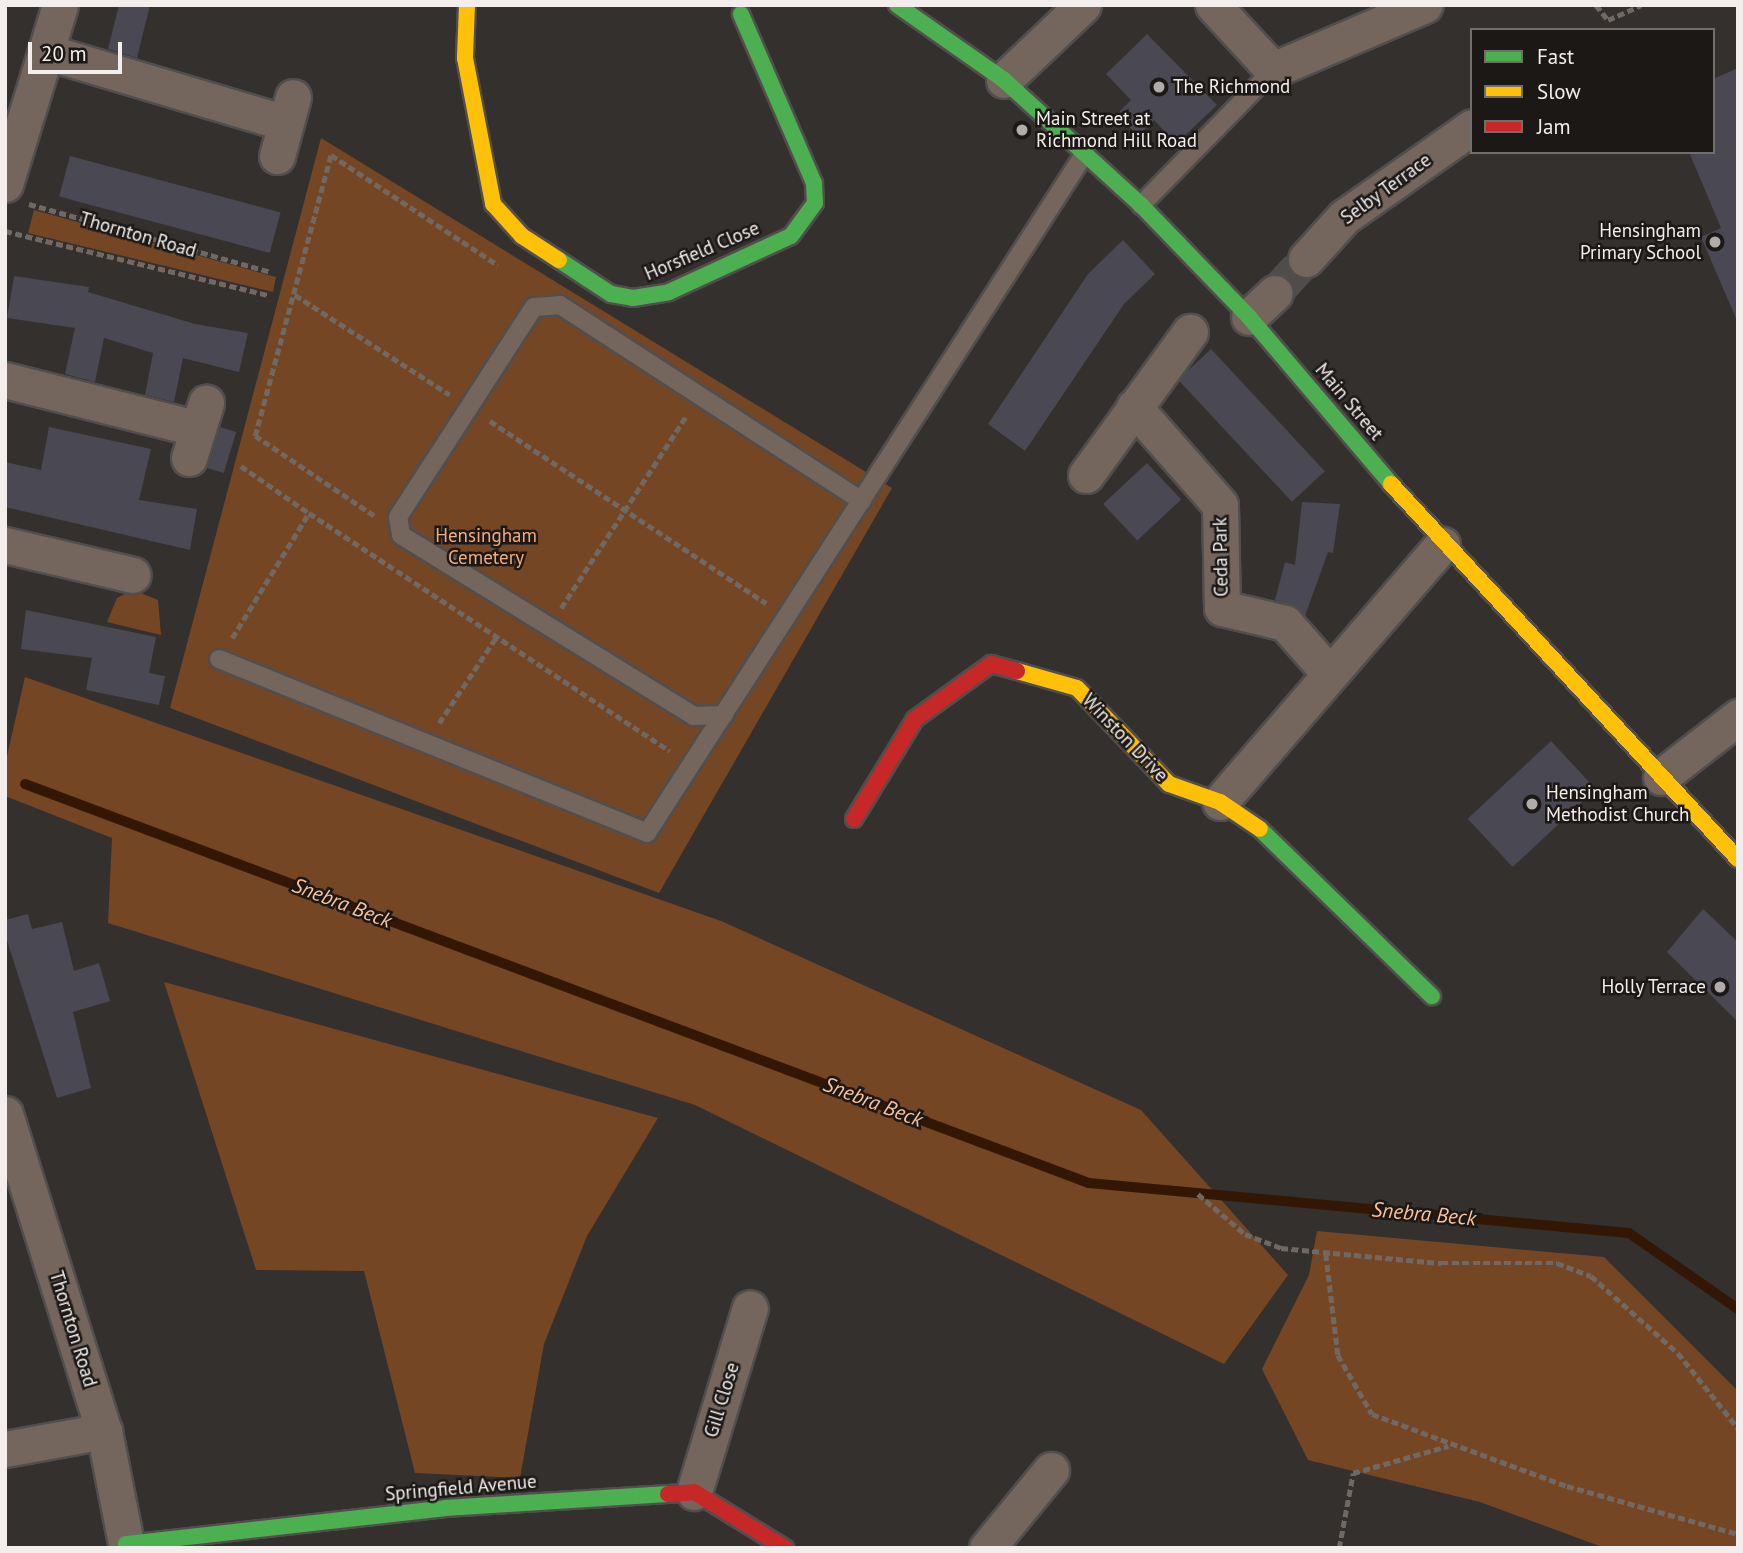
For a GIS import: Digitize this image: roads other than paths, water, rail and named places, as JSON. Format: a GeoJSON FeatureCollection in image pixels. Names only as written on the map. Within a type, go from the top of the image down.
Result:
{"type":"FeatureCollection","features":[{"type":"Feature","properties":{"kind":"street"},"geometry":{"type":"LineString","coordinates":[[12,193],[60,5]]}},
{"type":"Feature","properties":{"kind":"street","name":"Horsfield Close"},"geometry":{"type":"LineString","coordinates":[[467,5],[465,58],[492,204],[522,236],[611,294],[633,298],[669,292],[791,236],[815,203],[814,183],[741,15]]}},
{"type":"Feature","properties":{"kind":"street","name":"Main Street"},"geometry":{"type":"LineString","coordinates":[[897,5],[1004,80],[1141,205],[1250,317],[1441,545],[1738,859]]}},
{"type":"Feature","properties":{"kind":"street"},"geometry":{"type":"LineString","coordinates":[[1004,80],[1083,5]]}},
{"type":"Feature","properties":{"kind":"street"},"geometry":{"type":"LineString","coordinates":[[1213,5],[1273,70],[1425,5]]}},
{"type":"Feature","properties":{"kind":"street"},"geometry":{"type":"LineString","coordinates":[[47,52],[285,125]]}},
{"type":"Feature","properties":{"kind":"street","name":"Selby Terrace"},"geometry":{"type":"LineString","coordinates":[[1306,259],[1344,217],[1470,128]]}},
{"type":"Feature","properties":{"kind":"street"},"geometry":{"type":"LineString","coordinates":[[1250,317],[1275,293]]}},
{"type":"Feature","properties":{"kind":"street"},"geometry":{"type":"LineString","coordinates":[[1086,475],[1190,332]]}},
{"type":"Feature","properties":{"kind":"street"},"geometry":{"type":"LineString","coordinates":[[5,380],[198,430]]}},
{"type":"Feature","properties":{"kind":"street","name":"Ceda Park"},"geometry":{"type":"LineString","coordinates":[[1134,407],[1220,505],[1222,608],[1285,623],[1329,674]]}},
{"type":"Feature","properties":{"kind":"street"},"geometry":{"type":"LineString","coordinates":[[5,545],[113,580]]}},
{"type":"Feature","properties":{"kind":"street"},"geometry":{"type":"LineString","coordinates":[[1220,802],[1441,545]]}},
{"type":"Feature","properties":{"kind":"street","name":"Winston Drive"},"geometry":{"type":"LineString","coordinates":[[853,819],[915,719],[991,664],[1077,688],[1169,784],[1220,802],[1274,838],[1432,996]]}},
{"type":"Feature","properties":{"kind":"street"},"geometry":{"type":"LineString","coordinates":[[1661,777],[1738,717]]}},
{"type":"Feature","properties":{"kind":"street","name":"Thornton Road"},"geometry":{"type":"LineString","coordinates":[[6,1116],[104,1431],[126,1546]]}},
{"type":"Feature","properties":{"kind":"street","name":"Gill Close"},"geometry":{"type":"LineString","coordinates":[[694,1492],[750,1308]]}},
{"type":"Feature","properties":{"kind":"street"},"geometry":{"type":"LineString","coordinates":[[5,1449],[104,1431]]}},
{"type":"Feature","properties":{"kind":"street"},"geometry":{"type":"LineString","coordinates":[[986,1548],[1051,1469]]}},
{"type":"Feature","properties":{"kind":"street"},"geometry":{"type":"LineString","coordinates":[[694,1492],[785,1548]]}},
{"type":"Feature","properties":{"kind":"street","name":"Springfield Avenue"},"geometry":{"type":"LineString","coordinates":[[126,1546],[445,1508],[694,1492]]}},
{"type":"Feature","properties":{"kind":"lane"},"geometry":{"type":"LineString","coordinates":[[1141,205],[1273,70]]}},
{"type":"Feature","properties":{"kind":"lane"},"geometry":{"type":"LineString","coordinates":[[219,659],[647,833],[1085,153]]}},
{"type":"Feature","properties":{"kind":"lane"},"geometry":{"type":"LineString","coordinates":[[724,715],[694,716],[401,535],[398,517],[534,307],[560,305],[862,501]]}},
{"type":"Feature","properties":{"kind":"waterway","name":"Snebra Beck"},"geometry":{"type":"LineString","coordinates":[[25,784],[1089,1183],[1629,1233],[1738,1309]]}},
{"type":"Feature","properties":{"kind":"tunnel"},"geometry":{"type":"LineString","coordinates":[[1275,293],[1306,259]]}},
{"type":"Feature","properties":{"kind":"place","name":"The Richmond"},"geometry":{"type":"Point","coordinates":[1159,87]}},
{"type":"Feature","properties":{"kind":"place","name":"Main Street at Richmond Hill Road"},"geometry":{"type":"Point","coordinates":[1022,130]}},
{"type":"Feature","properties":{"kind":"place","name":"Hensingham Primary School"},"geometry":{"type":"Point","coordinates":[1715,242]}},
{"type":"Feature","properties":{"kind":"place","name":"Hensingham Methodist Church"},"geometry":{"type":"Point","coordinates":[1532,804]}},
{"type":"Feature","properties":{"kind":"place","name":"Holly Terrace"},"geometry":{"type":"Point","coordinates":[1720,987]}},
{"type":"Feature","properties":{"kind":"park label","name":"Hensingham Cemetery"},"geometry":{"type":"Point","coordinates":[486,547]}}]}
